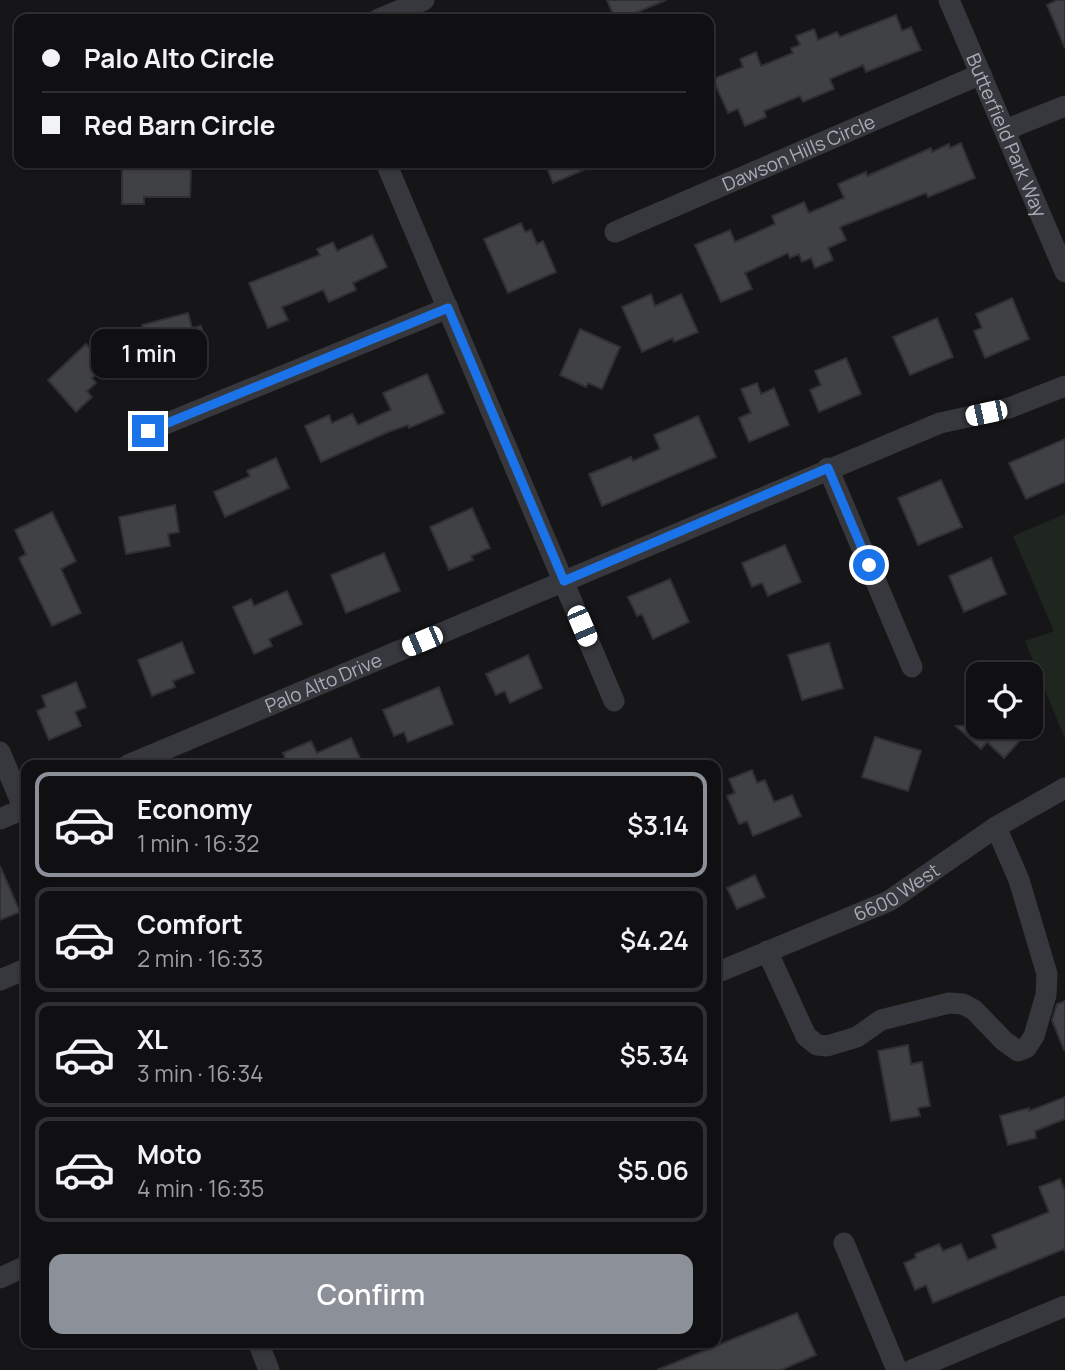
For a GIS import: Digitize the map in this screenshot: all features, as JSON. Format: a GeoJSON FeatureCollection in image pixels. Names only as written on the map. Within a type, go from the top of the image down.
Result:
{"type":"FeatureCollection","features":[{"type":"Feature","properties":{"kind":"street"},"geometry":{"type":"LineString","coordinates":[[391,14],[424,0]]}},
{"type":"Feature","properties":{"kind":"street","name":"Butterfield Park Way"},"geometry":{"type":"LineString","coordinates":[[949,0],[1065,272]]}},
{"type":"Feature","properties":{"kind":"street","name":"Dawson Hills Circle"},"geometry":{"type":"LineString","coordinates":[[615,232],[981,74]]}},
{"type":"Feature","properties":{"kind":"street"},"geometry":{"type":"LineString","coordinates":[[1005,130],[1065,106]]}},
{"type":"Feature","properties":{"kind":"street"},"geometry":{"type":"LineString","coordinates":[[388,168],[614,701]]}},
{"type":"Feature","properties":{"kind":"street"},"geometry":{"type":"LineString","coordinates":[[148,431],[448,308]]}},
{"type":"Feature","properties":{"kind":"street","name":"Palo Alto Drive"},"geometry":{"type":"LineString","coordinates":[[140,760],[828,468],[940,423],[1009,408],[1065,386]]}},
{"type":"Feature","properties":{"kind":"street"},"geometry":{"type":"LineString","coordinates":[[828,468],[912,667]]}},
{"type":"Feature","properties":{"kind":"street"},"geometry":{"type":"LineString","coordinates":[[0,752],[21,799]]}},
{"type":"Feature","properties":{"kind":"street","name":"6600 West"},"geometry":{"type":"LineString","coordinates":[[721,971],[889,901],[996,827],[1065,788]]}},
{"type":"Feature","properties":{"kind":"street"},"geometry":{"type":"LineString","coordinates":[[0,819],[21,812]]}},
{"type":"Feature","properties":{"kind":"street"},"geometry":{"type":"LineString","coordinates":[[767,951],[806,1036],[817,1045],[827,1046],[857,1037],[881,1020],[949,1003],[963,1004],[974,1010],[1004,1041],[1018,1051],[1026,1048],[1040,1020],[1046,995],[1046,974],[1018,880],[996,827]]}},
{"type":"Feature","properties":{"kind":"street"},"geometry":{"type":"LineString","coordinates":[[0,980],[21,972]]}},
{"type":"Feature","properties":{"kind":"street"},"geometry":{"type":"LineString","coordinates":[[844,1242],[897,1370]]}},
{"type":"Feature","properties":{"kind":"street"},"geometry":{"type":"LineString","coordinates":[[0,1278],[21,1268]]}},
{"type":"Feature","properties":{"kind":"street"},"geometry":{"type":"LineString","coordinates":[[912,1370],[1065,1306]]}},
{"type":"Feature","properties":{"kind":"street"},"geometry":{"type":"LineString","coordinates":[[260,1348],[269,1370]]}},
{"type":"Feature","properties":{"kind":"shaded area"},"geometry":{"type":"Polygon","coordinates":[[[1065,514],[1065,739],[1043,685],[1043,662],[1034,662],[1025,641],[1054,631],[1013,536],[1065,514]]]}},
{"type":"Feature","properties":{"kind":"building"},"geometry":{"type":"Polygon","coordinates":[[[607,0],[666,0],[633,14],[613,14],[607,0]]]}},
{"type":"Feature","properties":{"kind":"building"},"geometry":{"type":"Polygon","coordinates":[[[1057,0],[1065,0],[1065,48],[1047,5],[1057,0]]]}},
{"type":"Feature","properties":{"kind":"building"},"geometry":{"type":"Polygon","coordinates":[[[896,15],[902,31],[911,27],[921,50],[866,72],[863,65],[830,79],[834,89],[803,102],[800,96],[764,111],[766,117],[745,126],[738,109],[728,113],[714,79],[743,67],[740,59],[756,52],[761,66],[793,53],[791,48],[800,45],[796,36],[814,29],[818,40],[837,32],[840,37],[896,15]]]}},
{"type":"Feature","properties":{"kind":"building"},"geometry":{"type":"Polygon","coordinates":[[[961,143],[975,178],[928,197],[926,193],[840,227],[846,240],[828,248],[833,260],[815,268],[811,258],[802,262],[799,254],[790,258],[788,253],[745,273],[752,289],[721,302],[695,245],[730,230],[735,242],[775,224],[772,216],[804,202],[809,213],[844,198],[838,184],[866,172],[867,176],[931,148],[932,152],[949,144],[950,148],[961,143]]]}},
{"type":"Feature","properties":{"kind":"building"},"geometry":{"type":"Polygon","coordinates":[[[122,168],[191,168],[190,197],[144,197],[144,204],[122,204],[122,168]]]}},
{"type":"Feature","properties":{"kind":"building"},"geometry":{"type":"Polygon","coordinates":[[[547,168],[588,168],[553,183],[547,168]]]}},
{"type":"Feature","properties":{"kind":"building"},"geometry":{"type":"Polygon","coordinates":[[[521,223],[525,232],[531,230],[537,244],[543,241],[556,272],[508,293],[484,239],[521,223]]]}},
{"type":"Feature","properties":{"kind":"building"},"geometry":{"type":"Polygon","coordinates":[[[372,235],[387,267],[353,283],[356,290],[329,302],[323,290],[282,307],[288,320],[268,328],[249,283],[320,255],[317,249],[333,242],[337,251],[372,235]]]}},
{"type":"Feature","properties":{"kind":"building"},"geometry":{"type":"Polygon","coordinates":[[[651,294],[655,306],[681,294],[698,332],[674,342],[673,338],[642,352],[622,307],[651,294]]]}},
{"type":"Feature","properties":{"kind":"building"},"geometry":{"type":"Polygon","coordinates":[[[1012,298],[1029,339],[985,358],[974,331],[982,328],[976,314],[1012,298]]]}},
{"type":"Feature","properties":{"kind":"building"},"geometry":{"type":"Polygon","coordinates":[[[188,313],[192,328],[201,326],[206,343],[152,358],[142,325],[188,313]]]}},
{"type":"Feature","properties":{"kind":"building"},"geometry":{"type":"Polygon","coordinates":[[[937,318],[953,357],[910,375],[893,337],[937,318]]]}},
{"type":"Feature","properties":{"kind":"building"},"geometry":{"type":"Polygon","coordinates":[[[580,329],[620,347],[602,389],[588,383],[586,387],[560,375],[580,329]]]}},
{"type":"Feature","properties":{"kind":"building"},"geometry":{"type":"Polygon","coordinates":[[[86,344],[106,365],[92,378],[96,383],[87,391],[92,397],[76,412],[48,380],[86,344]]]}},
{"type":"Feature","properties":{"kind":"building"},"geometry":{"type":"Polygon","coordinates":[[[846,358],[861,394],[819,412],[810,390],[821,385],[815,371],[846,358]]]}},
{"type":"Feature","properties":{"kind":"building"},"geometry":{"type":"Polygon","coordinates":[[[427,374],[444,413],[409,428],[408,425],[388,432],[321,462],[305,426],[329,415],[332,423],[352,414],[358,425],[391,410],[383,393],[427,374]]]}},
{"type":"Feature","properties":{"kind":"building"},"geometry":{"type":"Polygon","coordinates":[[[757,383],[761,394],[774,388],[789,425],[749,442],[739,418],[751,413],[741,389],[757,383]]]}},
{"type":"Feature","properties":{"kind":"building"},"geometry":{"type":"Polygon","coordinates":[[[698,416],[716,457],[602,506],[589,474],[631,457],[633,461],[660,449],[654,435],[698,416]]]}},
{"type":"Feature","properties":{"kind":"building"},"geometry":{"type":"Polygon","coordinates":[[[1065,439],[1065,482],[1026,499],[1009,463],[1065,439]]]}},
{"type":"Feature","properties":{"kind":"building"},"geometry":{"type":"Polygon","coordinates":[[[276,458],[289,488],[225,517],[214,492],[250,476],[247,471],[276,458]]]}},
{"type":"Feature","properties":{"kind":"building"},"geometry":{"type":"Polygon","coordinates":[[[941,480],[962,527],[918,545],[898,498],[941,480]]]}},
{"type":"Feature","properties":{"kind":"building"},"geometry":{"type":"Polygon","coordinates":[[[175,505],[179,532],[168,534],[170,546],[126,554],[119,517],[175,505]]]}},
{"type":"Feature","properties":{"kind":"building"},"geometry":{"type":"Polygon","coordinates":[[[472,508],[490,548],[471,556],[473,560],[449,570],[430,527],[472,508]]]}},
{"type":"Feature","properties":{"kind":"building"},"geometry":{"type":"Polygon","coordinates":[[[52,512],[76,561],[61,569],[81,613],[52,626],[19,558],[26,554],[15,530],[52,512]]]}},
{"type":"Feature","properties":{"kind":"building"},"geometry":{"type":"Polygon","coordinates":[[[785,545],[801,582],[768,596],[762,583],[752,587],[742,563],[785,545]]]}},
{"type":"Feature","properties":{"kind":"building"},"geometry":{"type":"Polygon","coordinates":[[[384,553],[400,591],[346,613],[331,575],[384,553]]]}},
{"type":"Feature","properties":{"kind":"building"},"geometry":{"type":"Polygon","coordinates":[[[991,558],[1006,594],[964,612],[949,576],[991,558]]]}},
{"type":"Feature","properties":{"kind":"building"},"geometry":{"type":"Polygon","coordinates":[[[670,579],[689,622],[653,639],[642,614],[637,616],[628,597],[670,579]]]}},
{"type":"Feature","properties":{"kind":"building"},"geometry":{"type":"Polygon","coordinates":[[[287,591],[302,624],[269,639],[272,646],[254,654],[233,607],[251,599],[254,606],[287,591]]]}},
{"type":"Feature","properties":{"kind":"building"},"geometry":{"type":"Polygon","coordinates":[[[182,642],[194,673],[173,681],[175,687],[152,696],[138,660],[182,642]]]}},
{"type":"Feature","properties":{"kind":"building"},"geometry":{"type":"Polygon","coordinates":[[[829,643],[843,688],[802,700],[788,655],[829,643]]]}},
{"type":"Feature","properties":{"kind":"building"},"geometry":{"type":"Polygon","coordinates":[[[528,655],[542,688],[510,703],[505,691],[496,695],[486,674],[528,655]]]}},
{"type":"Feature","properties":{"kind":"building"},"geometry":{"type":"Polygon","coordinates":[[[76,682],[86,707],[75,712],[81,726],[49,740],[37,711],[46,707],[42,696],[76,682]]]}},
{"type":"Feature","properties":{"kind":"building"},"geometry":{"type":"Polygon","coordinates":[[[439,687],[453,724],[408,742],[404,732],[394,736],[383,710],[439,687]]]}},
{"type":"Feature","properties":{"kind":"building"},"geometry":{"type":"Polygon","coordinates":[[[956,726],[966,726],[966,735],[956,726]]]}},
{"type":"Feature","properties":{"kind":"building"},"geometry":{"type":"Polygon","coordinates":[[[875,737],[921,751],[908,791],[862,777],[875,737]]]}},
{"type":"Feature","properties":{"kind":"building"},"geometry":{"type":"Polygon","coordinates":[[[351,738],[361,760],[286,760],[283,753],[311,741],[317,753],[351,738]]]}},
{"type":"Feature","properties":{"kind":"building"},"geometry":{"type":"Polygon","coordinates":[[[970,739],[1021,739],[1004,758],[987,742],[981,749],[970,739]]]}},
{"type":"Feature","properties":{"kind":"building"},"geometry":{"type":"Polygon","coordinates":[[[752,770],[757,783],[765,780],[774,802],[792,795],[801,816],[753,836],[747,821],[739,824],[727,796],[735,793],[729,779],[752,770]]]}},
{"type":"Feature","properties":{"kind":"building"},"geometry":{"type":"Polygon","coordinates":[[[0,866],[20,912],[0,920],[0,866]]]}},
{"type":"Feature","properties":{"kind":"building"},"geometry":{"type":"Polygon","coordinates":[[[755,875],[765,897],[737,909],[727,888],[755,875]]]}},
{"type":"Feature","properties":{"kind":"building"},"geometry":{"type":"Polygon","coordinates":[[[1065,1001],[1064,1050],[1052,1020],[1057,1004],[1065,1001]]]}},
{"type":"Feature","properties":{"kind":"building"},"geometry":{"type":"Polygon","coordinates":[[[908,1045],[911,1064],[922,1062],[930,1106],[918,1108],[920,1116],[891,1121],[878,1051],[908,1045]]]}},
{"type":"Feature","properties":{"kind":"building"},"geometry":{"type":"Polygon","coordinates":[[[1065,1097],[1065,1119],[1035,1131],[1036,1138],[1008,1145],[1000,1116],[1029,1108],[1029,1111],[1065,1097]]]}},
{"type":"Feature","properties":{"kind":"building"},"geometry":{"type":"Polygon","coordinates":[[[1060,1179],[1065,1191],[1065,1251],[1064,1249],[933,1303],[926,1285],[915,1290],[904,1263],[916,1258],[915,1254],[939,1244],[943,1251],[961,1244],[968,1260],[997,1248],[992,1235],[1049,1212],[1039,1187],[1060,1179]]]}},
{"type":"Feature","properties":{"kind":"building"},"geometry":{"type":"Polygon","coordinates":[[[797,1313],[816,1355],[781,1370],[657,1370],[711,1348],[721,1348],[721,1344],[797,1313]]]}},
{"type":"Feature","properties":{"kind":"route"},"geometry":{"type":"LineString","coordinates":[[148,431],[448,308],[564,581],[828,468],[869,565]]}}]}
